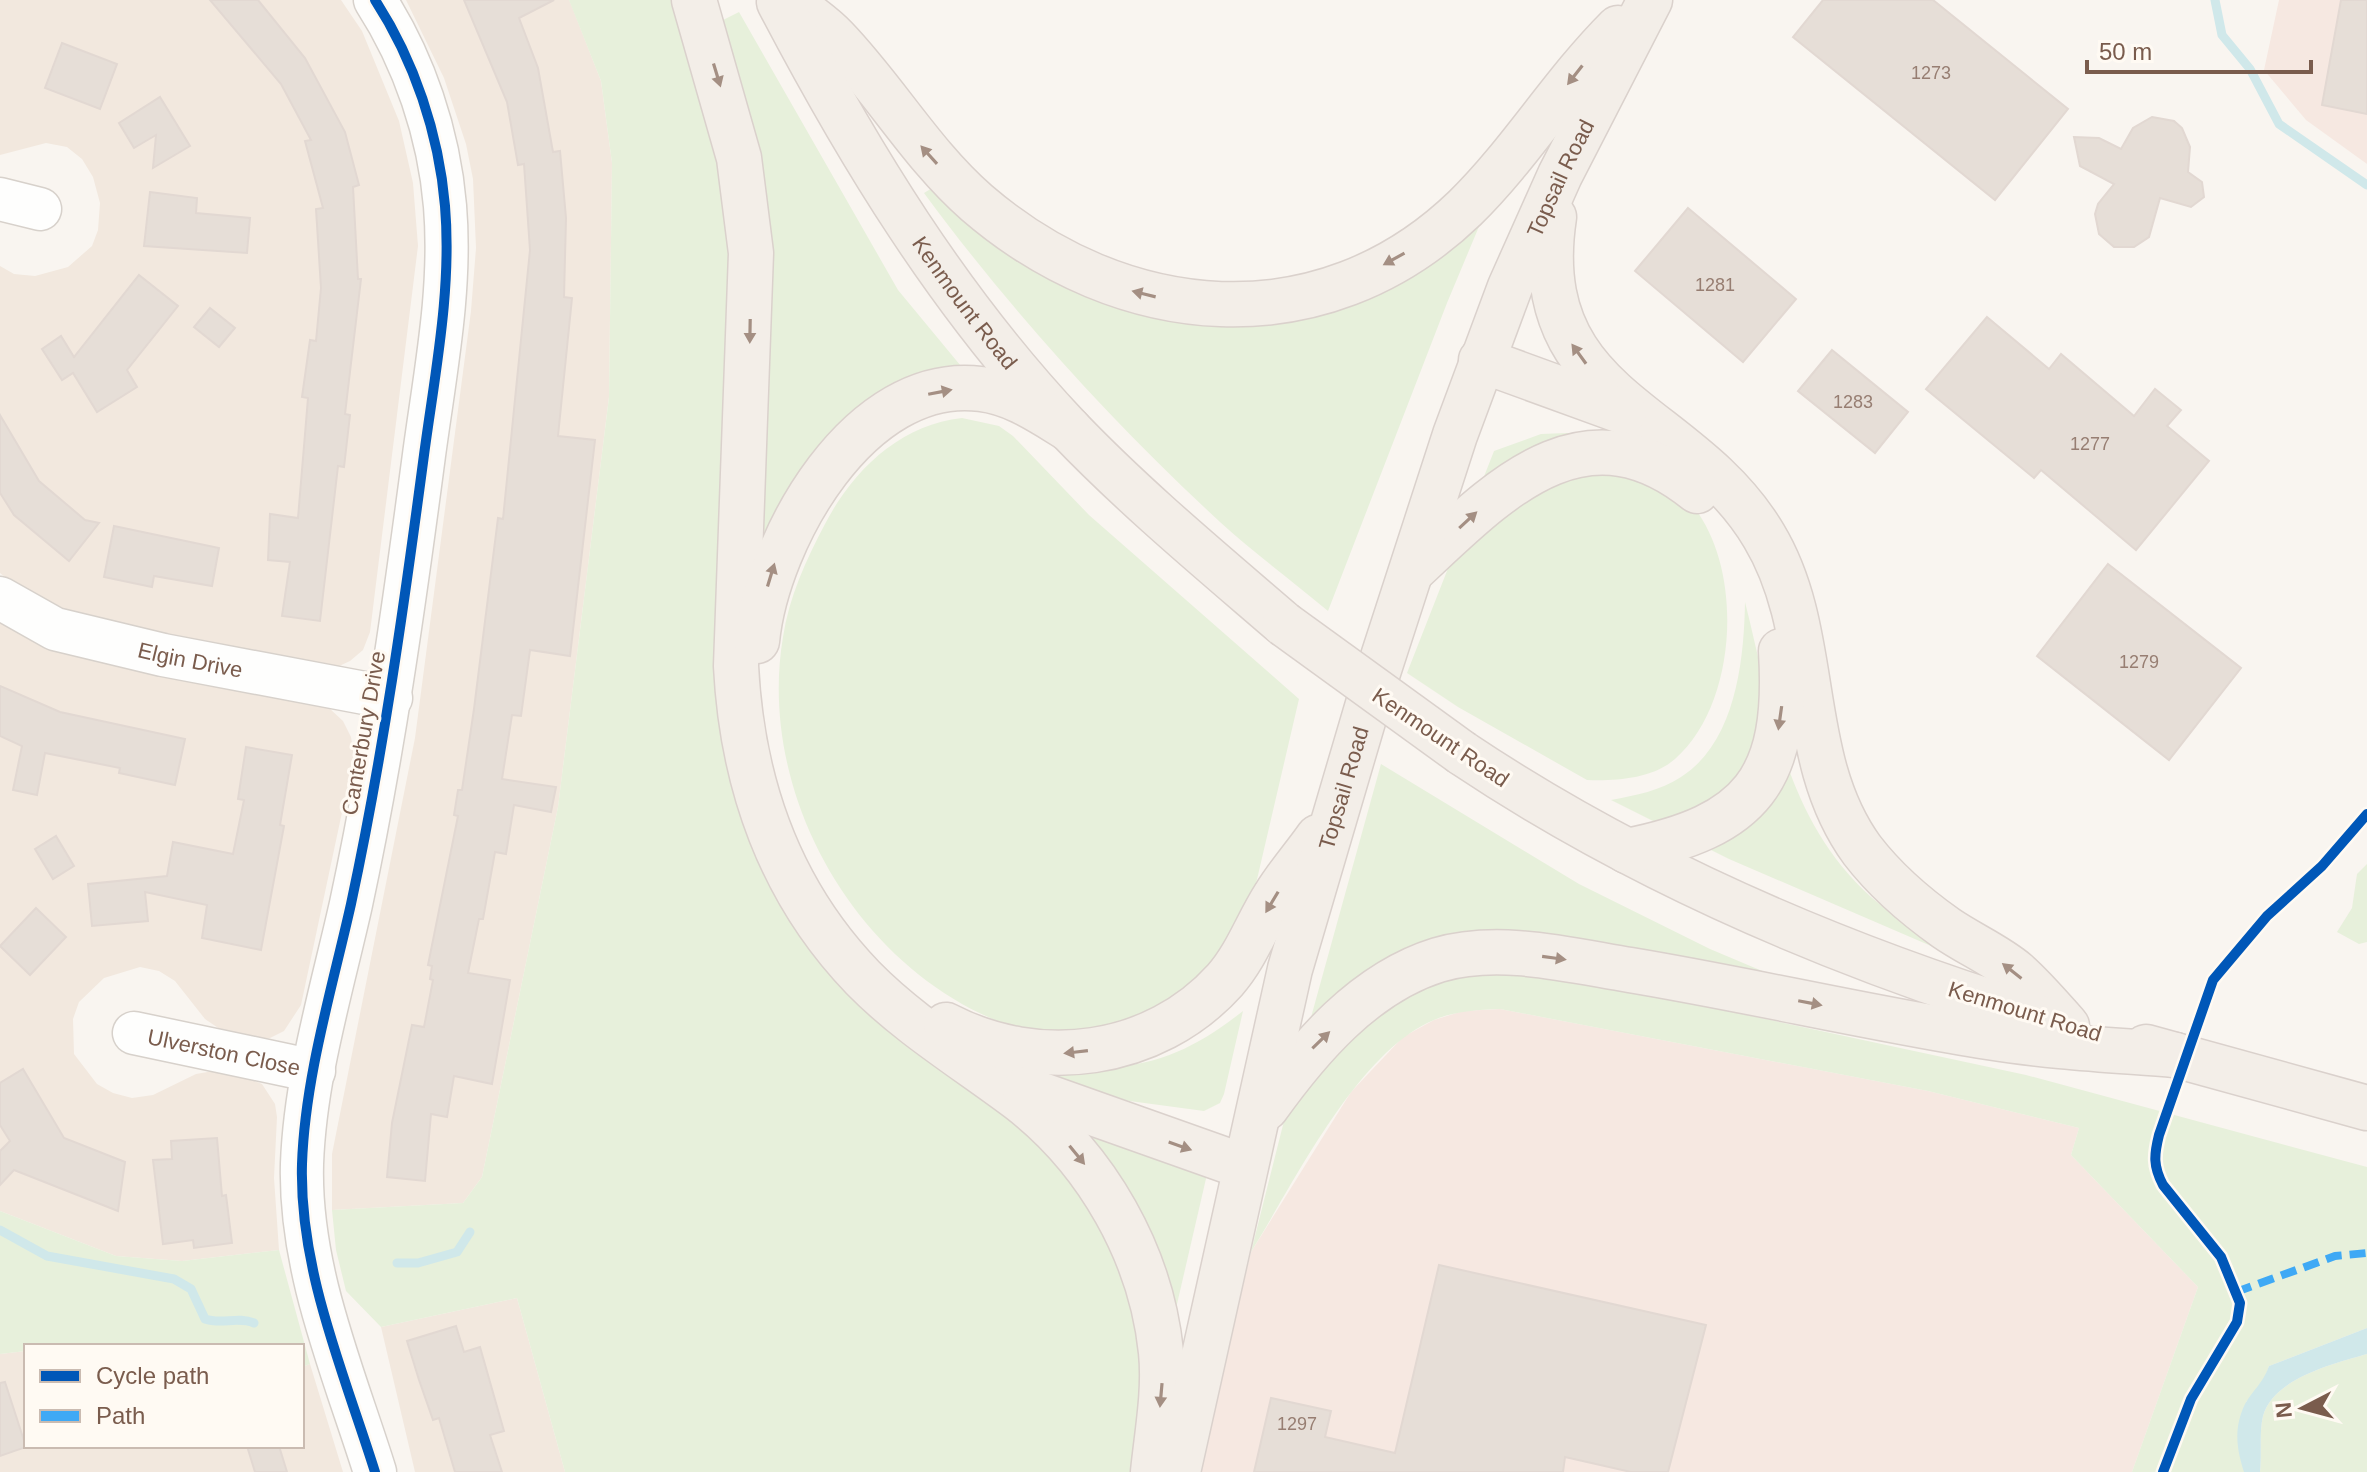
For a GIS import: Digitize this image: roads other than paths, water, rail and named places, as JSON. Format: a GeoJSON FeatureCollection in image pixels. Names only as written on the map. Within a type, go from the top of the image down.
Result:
{"type":"FeatureCollection","features":[{"type":"Feature","properties":{"kind":"main road"},"geometry":{"type":"LineString","coordinates":[[694,0],[739,158],[751,253],[736,666],[742,733],[753,785],[768,832],[792,881],[845,958],[889,1002],[1060,1134],[1101,1187],[1126,1233],[1149,1293],[1161,1353],[1153,1472]]}},
{"type":"Feature","properties":{"kind":"main road","name":"Kenmount Road"},"geometry":{"type":"LineString","coordinates":[[778,0],[863,154],[924,252],[1069,429],[1284,624],[1462,753],[1627,851],[1801,933],[1984,1001],[2367,1108]]}},
{"type":"Feature","properties":{"kind":"main road"},"geometry":{"type":"LineString","coordinates":[[788,0],[833,36],[907,129],[953,180],[1030,243],[1082,273],[1125,289],[1171,300],[1229,306],[1291,300],[1331,288],[1376,270],[1432,235],[1464,209],[1519,147],[1588,60],[1649,0]]}},
{"type":"Feature","properties":{"kind":"main road","name":"Topsail Road"},"geometry":{"type":"LineString","coordinates":[[1178,1472],[1290,969],[1334,816],[1411,573],[1481,360],[1560,175],[1649,0]]}},
{"type":"Feature","properties":{"kind":"main road"},"geometry":{"type":"LineString","coordinates":[[1560,175],[1548,256],[1559,319],[1592,371],[1733,493],[1775,556],[1798,616],[1823,766],[1842,816],[1862,849],[1908,898],[2018,974],[2067,1026]]}},
{"type":"Feature","properties":{"kind":"main road"},"geometry":{"type":"LineString","coordinates":[[1481,360],[1613,406],[1655,428]]}},
{"type":"Feature","properties":{"kind":"main road"},"geometry":{"type":"LineString","coordinates":[[1069,429],[1023,401],[994,392],[964,388],[930,394],[897,407],[859,436],[829,470],[799,513],[773,568],[761,609],[756,658],[757,702],[763,745],[780,811],[796,852],[824,902],[845,932],[894,987],[947,1025],[993,1046],[1023,1053],[1095,1049],[1136,1038],[1166,1025],[1224,981],[1276,894],[1334,816]]}},
{"type":"Feature","properties":{"kind":"main road"},"geometry":{"type":"LineString","coordinates":[[1411,573],[1506,486],[1544,464],[1566,457],[1617,454],[1661,466],[1699,492],[1730,524],[1762,576],[1781,645],[1781,710],[1773,750],[1758,787],[1732,815],[1696,834],[1627,851]]}},
{"type":"Feature","properties":{"kind":"main road"},"geometry":{"type":"LineString","coordinates":[[1255,1123],[1298,1064],[1362,1002],[1412,970],[1469,954],[1516,954],[1562,959],[1989,1038],[2175,1055]]}},
{"type":"Feature","properties":{"kind":"main road"},"geometry":{"type":"LineString","coordinates":[[976,1068],[1068,1107],[1245,1167]]}},
{"type":"Feature","properties":{"kind":"street","name":"Canterbury Drive"},"geometry":{"type":"LineString","coordinates":[[375,0],[405,55],[426,113],[443,189],[447,233],[444,301],[391,698],[371,808],[314,1071],[302,1162],[306,1239],[316,1283],[375,1472]]}},
{"type":"Feature","properties":{"kind":"street"},"geometry":{"type":"LineString","coordinates":[[0,199],[40,209]]}},
{"type":"Feature","properties":{"kind":"street","name":"Elgin Drive"},"geometry":{"type":"LineString","coordinates":[[0,598],[55,629],[163,655],[391,698]]}},
{"type":"Feature","properties":{"kind":"street","name":"Ulverston Close"},"geometry":{"type":"LineString","coordinates":[[134,1033],[314,1071]]}},
{"type":"Feature","properties":{"kind":"water"},"geometry":{"type":"Polygon","coordinates":[[[2367,1328],[2367,1354],[2306,1374],[2279,1392],[2269,1403],[2262,1422],[2260,1472],[2244,1472],[2238,1447],[2239,1422],[2245,1404],[2269,1366],[2367,1328]]]}},
{"type":"Feature","properties":{"kind":"waterway"},"geometry":{"type":"LineString","coordinates":[[2215,0],[2222,35],[2250,69],[2279,124],[2367,185]]}},
{"type":"Feature","properties":{"kind":"waterway"},"geometry":{"type":"LineString","coordinates":[[0,1230],[47,1256],[174,1279],[191,1289],[205,1319],[254,1323]]}},
{"type":"Feature","properties":{"kind":"waterway"},"geometry":{"type":"LineString","coordinates":[[397,1263],[418,1263],[457,1252],[470,1232]]}}]}
